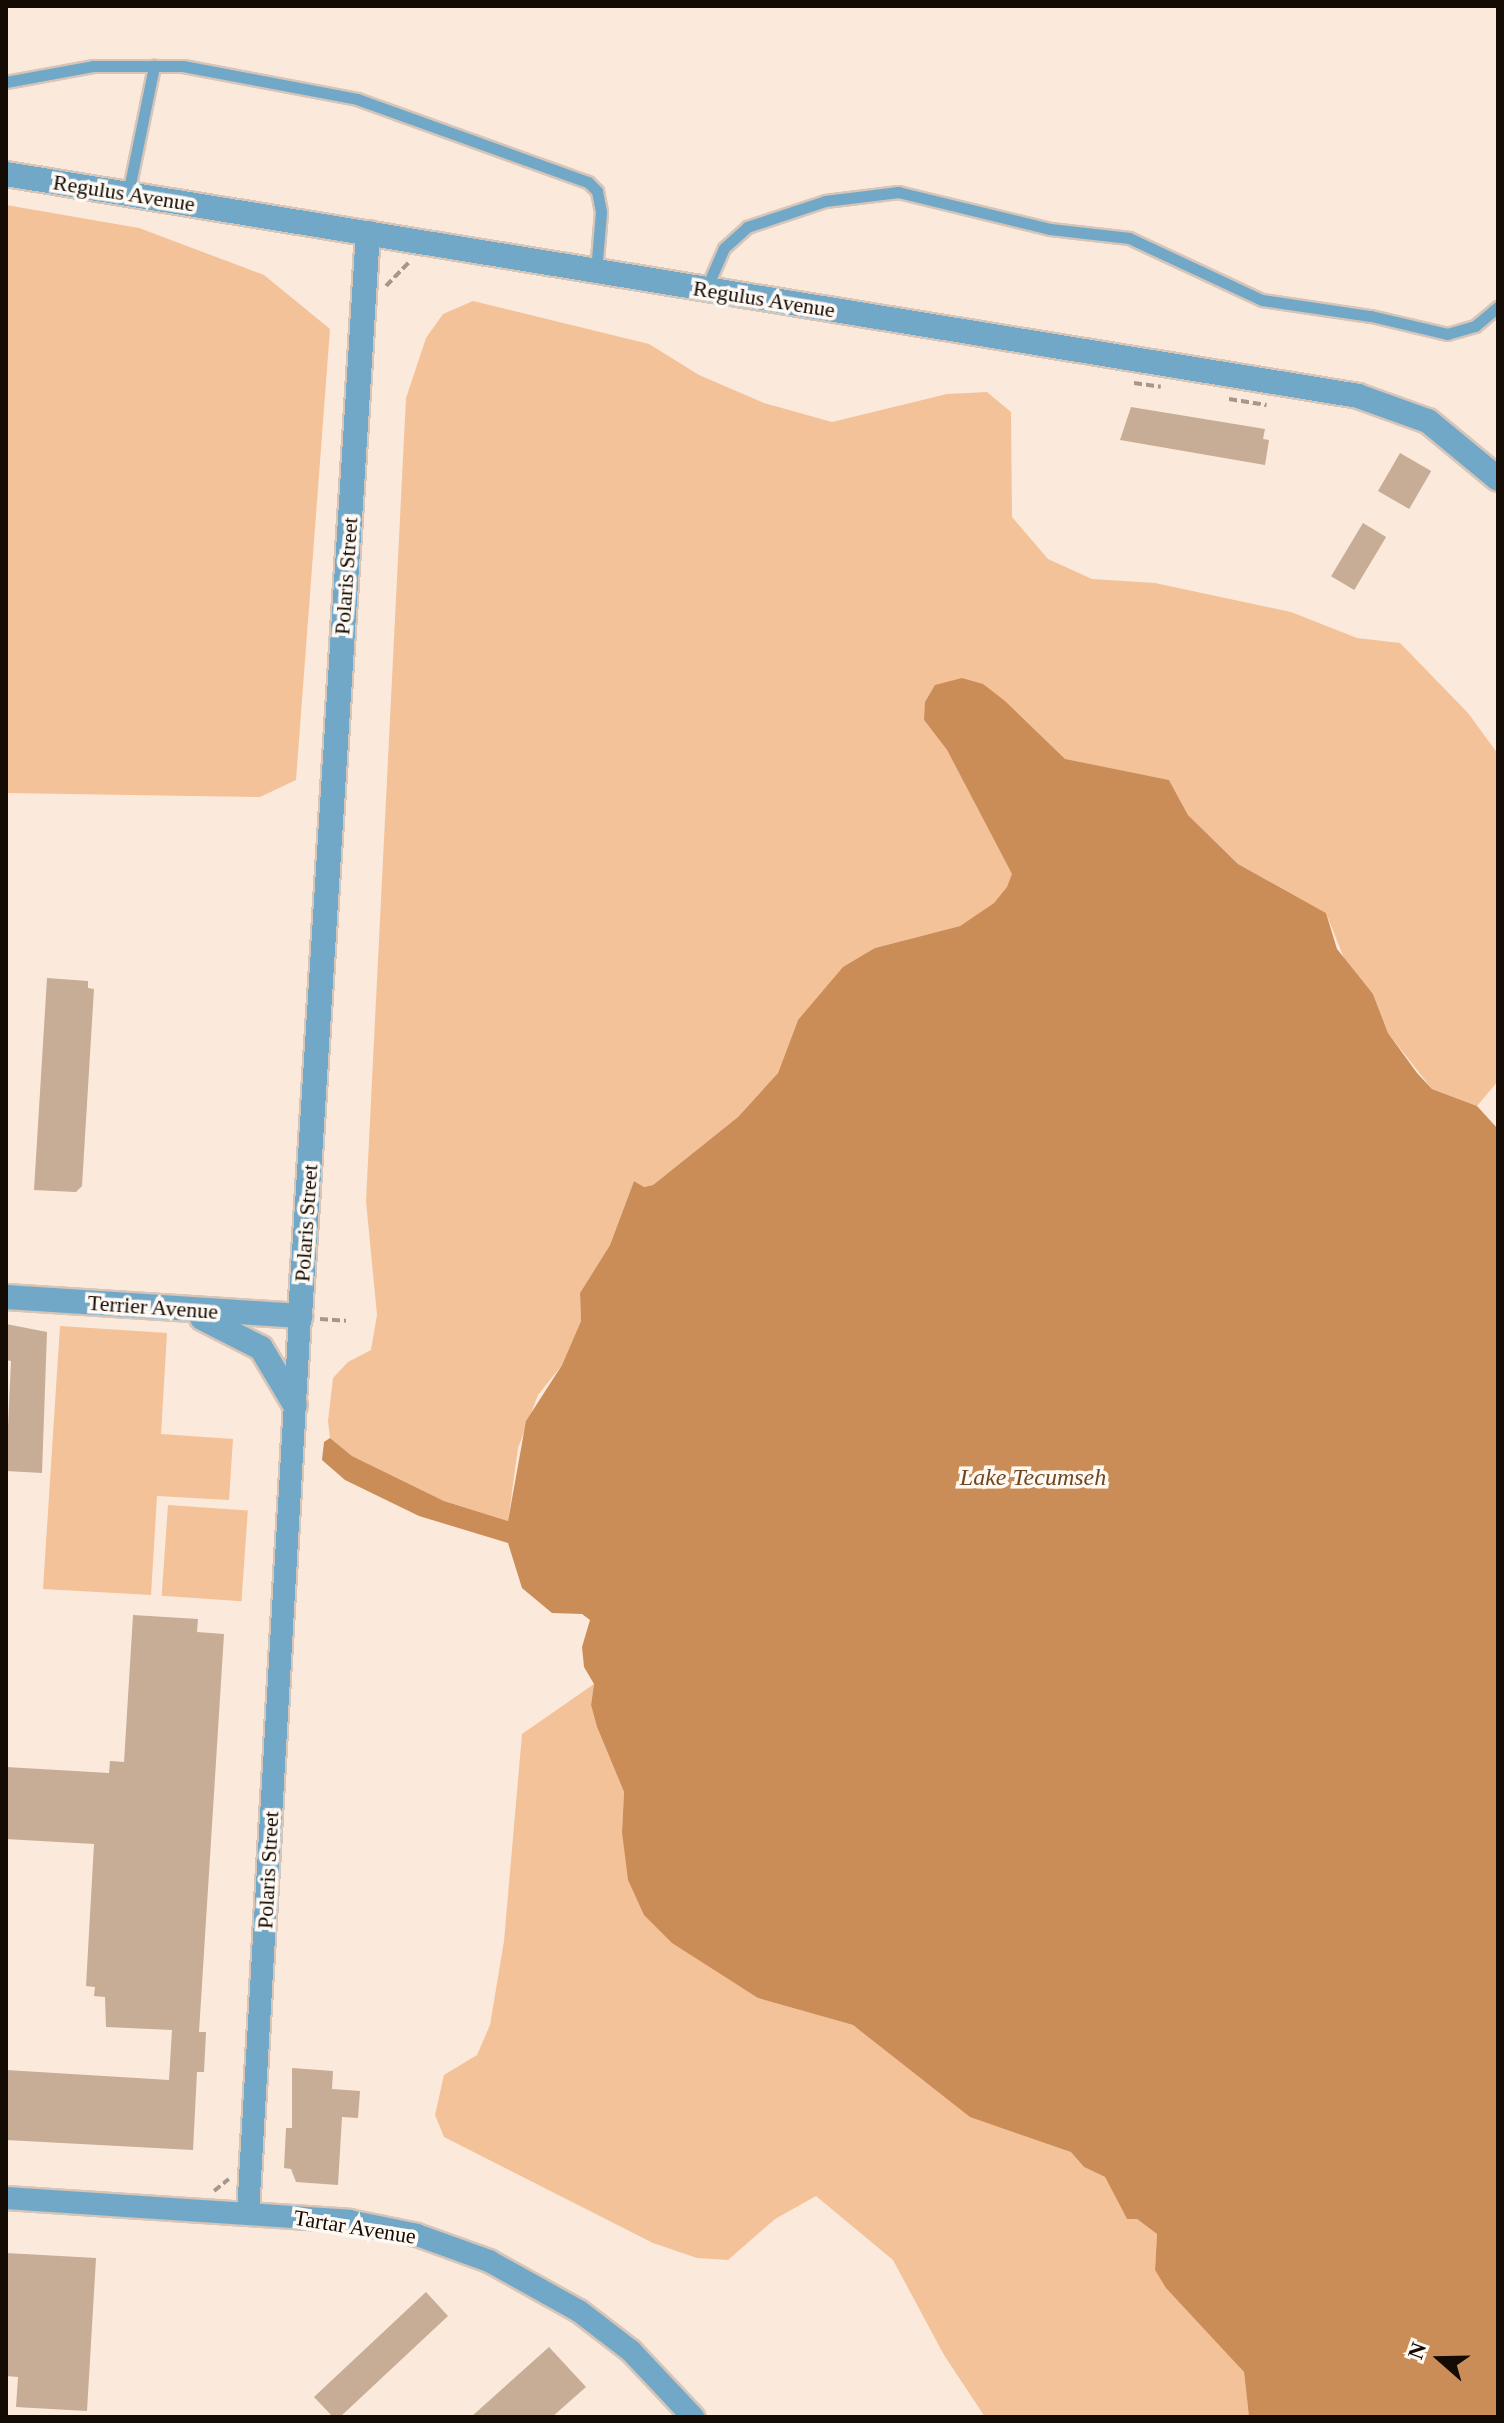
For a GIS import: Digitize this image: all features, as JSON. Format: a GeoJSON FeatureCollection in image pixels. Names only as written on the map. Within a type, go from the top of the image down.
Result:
{"type":"FeatureCollection","features":[{"type":"Feature","properties":{"kind":"street","name":"Regulus Avenue"},"geometry":{"type":"LineString","coordinates":[[6,174],[1358,396],[1428,421],[1498,479]]}},
{"type":"Feature","properties":{"kind":"street","name":"Polaris Street"},"geometry":{"type":"LineString","coordinates":[[248,2213],[295,1405],[309,1310],[368,233]]}},
{"type":"Feature","properties":{"kind":"street","name":"Terrier Avenue"},"geometry":{"type":"LineString","coordinates":[[6,1297],[178,1308],[309,1310]]}},
{"type":"Feature","properties":{"kind":"street"},"geometry":{"type":"LineString","coordinates":[[178,1308],[233,1329],[261,1348],[295,1405]]}},
{"type":"Feature","properties":{"kind":"street","name":"Tartar Avenue"},"geometry":{"type":"LineString","coordinates":[[6,2198],[248,2213],[378,2226],[489,2261],[548,2291],[608,2332],[693,2417]]}},
{"type":"Feature","properties":{"kind":"lane"},"geometry":{"type":"LineString","coordinates":[[6,82],[93,66],[183,66],[357,99],[574,173],[597,191],[601,212],[596,271]]}},
{"type":"Feature","properties":{"kind":"lane"},"geometry":{"type":"LineString","coordinates":[[128,194],[154,66]]}},
{"type":"Feature","properties":{"kind":"lane"},"geometry":{"type":"LineString","coordinates":[[706,289],[724,248],[747,227],[825,201],[898,192],[1050,229],[1129,238],[1172,254],[1262,300],[1371,316],[1447,334],[1475,326],[1498,307]]}},
{"type":"Feature","properties":{"kind":"path"},"geometry":{"type":"LineString","coordinates":[[380,293],[408,262],[420,258]]}},
{"type":"Feature","properties":{"kind":"path"},"geometry":{"type":"LineString","coordinates":[[309,1310],[317,1319],[346,1321]]}},
{"type":"Feature","properties":{"kind":"path"},"geometry":{"type":"LineString","coordinates":[[209,2195],[228,2183],[230,2174]]}},
{"type":"Feature","properties":{"kind":"shaded area"},"geometry":{"type":"Polygon","coordinates":[[[6,205],[139,228],[264,275],[330,329],[296,780],[260,797],[6,793],[6,205]]]}},
{"type":"Feature","properties":{"kind":"shaded area"},"geometry":{"type":"Polygon","coordinates":[[[473,301],[649,344],[699,375],[764,403],[832,422],[947,394],[987,392],[1011,412],[1012,517],[1048,559],[1092,579],[1155,583],[1291,612],[1357,638],[1400,643],[1468,713],[1498,754],[1498,1081],[1477,1106],[1432,1089],[1388,1033],[1373,994],[1347,966],[1326,913],[1238,864],[1188,815],[1169,780],[1065,760],[1049,749],[924,720],[947,750],[1013,875],[1007,888],[994,903],[960,926],[875,948],[798,1020],[778,1073],[738,1117],[653,1185],[644,1187],[634,1181],[610,1245],[580,1293],[581,1321],[562,1365],[538,1395],[518,1448],[508,1521],[444,1501],[352,1456],[330,1438],[328,1421],[333,1378],[348,1362],[371,1350],[377,1315],[366,1201],[406,398],[426,338],[443,314],[473,301]]]}},
{"type":"Feature","properties":{"kind":"shaded area"},"geometry":{"type":"Polygon","coordinates":[[[60,1326],[167,1333],[161,1434],[233,1439],[229,1500],[157,1496],[151,1595],[43,1589],[60,1326]]]}},
{"type":"Feature","properties":{"kind":"shaded area"},"geometry":{"type":"Polygon","coordinates":[[[168,1505],[248,1511],[241,1601],[162,1596],[168,1505]]]}},
{"type":"Feature","properties":{"kind":"shaded area"},"geometry":{"type":"Polygon","coordinates":[[[594,1684],[591,1705],[597,1727],[624,1792],[622,1832],[758,1998],[853,2025],[917,2070],[1072,2152],[1084,2167],[1105,2177],[1127,2219],[1137,2219],[1157,2234],[1155,2270],[1244,2372],[1249,2417],[985,2417],[944,2355],[893,2260],[816,2196],[775,2219],[728,2260],[697,2258],[653,2243],[444,2137],[435,2115],[444,2075],[477,2055],[490,2025],[504,1941],[522,1734],[594,1684]]]}},
{"type":"Feature","properties":{"kind":"water","name":"Lake Tecumseh"},"geometry":{"type":"Polygon","coordinates":[[[962,678],[983,684],[1005,701],[1065,759],[1169,780],[1188,815],[1238,864],[1326,913],[1337,949],[1373,994],[1388,1033],[1417,1073],[1432,1089],[1477,1106],[1498,1129],[1498,2417],[1249,2417],[1244,2372],[1166,2288],[1155,2270],[1157,2234],[1137,2219],[1127,2219],[1105,2177],[1084,2167],[1071,2152],[970,2117],[853,2025],[758,1998],[672,1943],[644,1915],[628,1880],[622,1832],[624,1792],[597,1727],[591,1705],[594,1684],[584,1667],[582,1647],[590,1620],[582,1614],[552,1613],[522,1588],[508,1543],[419,1516],[345,1480],[322,1460],[324,1442],[330,1438],[352,1456],[444,1501],[508,1521],[526,1421],[562,1365],[581,1321],[580,1293],[610,1245],[634,1181],[644,1187],[653,1185],[738,1117],[778,1073],[798,1020],[843,967],[875,948],[960,926],[994,903],[1007,887],[1012,874],[947,750],[924,720],[925,702],[935,685],[962,678]]]}},
{"type":"Feature","properties":{"kind":"building"},"geometry":{"type":"Polygon","coordinates":[[[1131,407],[1265,429],[1263,439],[1269,440],[1265,465],[1120,440],[1131,407]]]}},
{"type":"Feature","properties":{"kind":"building"},"geometry":{"type":"Polygon","coordinates":[[[1400,453],[1431,471],[1409,509],[1378,491],[1400,453]]]}},
{"type":"Feature","properties":{"kind":"building"},"geometry":{"type":"Polygon","coordinates":[[[1363,523],[1386,537],[1354,590],[1331,576],[1363,523]]]}},
{"type":"Feature","properties":{"kind":"building"},"geometry":{"type":"Polygon","coordinates":[[[47,978],[88,981],[88,988],[94,989],[82,1186],[76,1192],[34,1190],[47,978]]]}},
{"type":"Feature","properties":{"kind":"building"},"geometry":{"type":"Polygon","coordinates":[[[6,1324],[47,1332],[42,1473],[6,1471],[11,1361],[6,1360],[6,1324]]]}},
{"type":"Feature","properties":{"kind":"building"},"geometry":{"type":"Polygon","coordinates":[[[133,1615],[198,1619],[197,1632],[224,1634],[199,2032],[206,2032],[204,2072],[197,2072],[193,2150],[6,2140],[6,2070],[169,2080],[172,2030],[106,2027],[105,1997],[94,1996],[95,1987],[86,1986],[94,1844],[6,1839],[6,1767],[109,1773],[110,1761],[124,1762],[133,1615]]]}},
{"type":"Feature","properties":{"kind":"building"},"geometry":{"type":"Polygon","coordinates":[[[292,2068],[333,2071],[332,2089],[360,2091],[358,2118],[342,2117],[338,2185],[296,2182],[291,2169],[284,2168],[286,2128],[292,2128],[292,2068]]]}},
{"type":"Feature","properties":{"kind":"building"},"geometry":{"type":"Polygon","coordinates":[[[6,2253],[96,2258],[87,2411],[16,2407],[18,2377],[6,2376],[6,2253]]]}},
{"type":"Feature","properties":{"kind":"building"},"geometry":{"type":"Polygon","coordinates":[[[426,2292],[448,2316],[340,2417],[333,2417],[314,2397],[426,2292]]]}},
{"type":"Feature","properties":{"kind":"building"},"geometry":{"type":"Polygon","coordinates":[[[549,2347],[586,2387],[552,2417],[471,2417],[549,2347]]]}}]}
